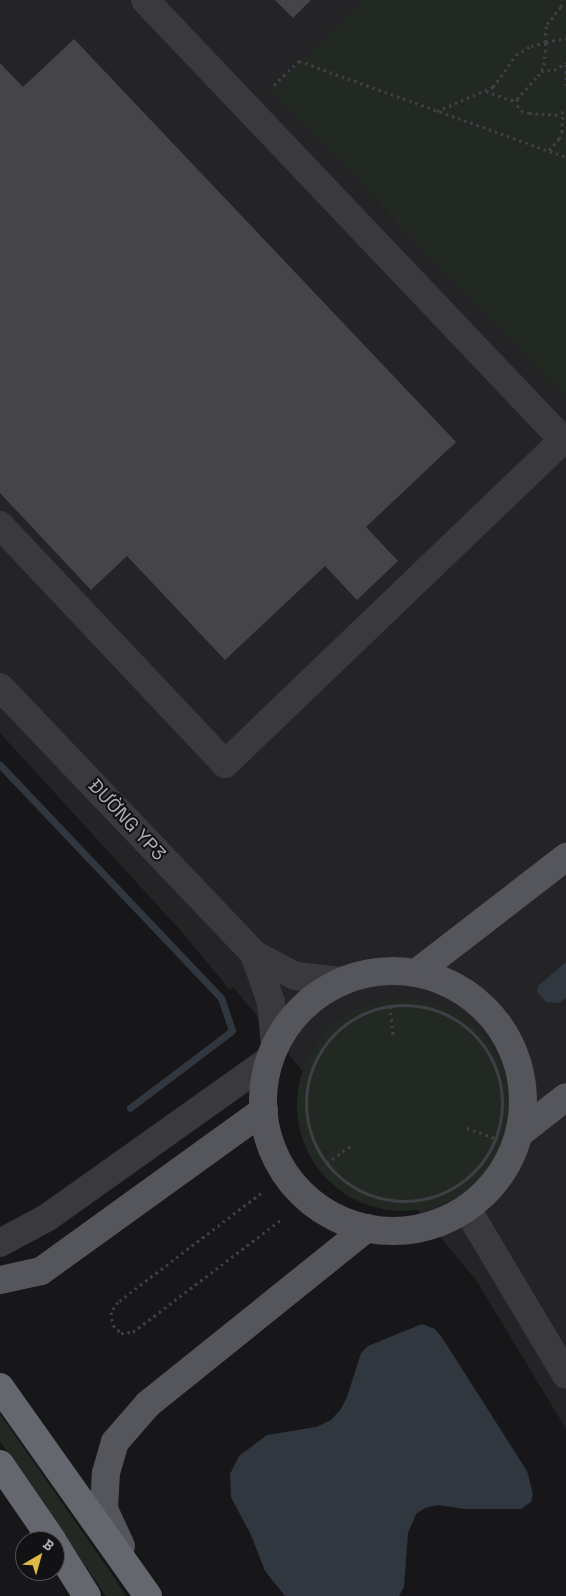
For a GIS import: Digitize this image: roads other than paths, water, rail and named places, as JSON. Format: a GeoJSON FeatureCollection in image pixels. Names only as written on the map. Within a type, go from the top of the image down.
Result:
{"type":"FeatureCollection","features":[{"type":"Feature","properties":{"kind":"highway"},"geometry":{"type":"LineString","coordinates":[[0,1388],[141,1585]]}},
{"type":"Feature","properties":{"kind":"highway"},"geometry":{"type":"LineString","coordinates":[[0,1464],[45,1531]]}},
{"type":"Feature","properties":{"kind":"highway"},"geometry":{"type":"LineString","coordinates":[[65,1561],[87,1596]]}},
{"type":"Feature","properties":{"kind":"main road"},"geometry":{"type":"LineString","coordinates":[[416,973],[566,857]]}},
{"type":"Feature","properties":{"kind":"main road"},"geometry":{"type":"LineString","coordinates":[[378,972],[416,973],[444,981],[463,992],[481,1005],[503,1031],[517,1061],[522,1083],[524,1106],[508,1135],[503,1172],[487,1192],[467,1209],[440,1223],[418,1229],[395,1231],[367,1228],[339,1219],[322,1210],[294,1185],[274,1152],[268,1134],[264,1110],[265,1077],[272,1053],[282,1032],[303,1007],[315,997],[343,981],[378,972]]}},
{"type":"Feature","properties":{"kind":"main road"},"geometry":{"type":"LineString","coordinates":[[508,1135],[566,1097]]}},
{"type":"Feature","properties":{"kind":"main road"},"geometry":{"type":"LineString","coordinates":[[0,1280],[41,1271],[264,1110]]}},
{"type":"Feature","properties":{"kind":"main road"},"geometry":{"type":"LineString","coordinates":[[141,1585],[104,1509],[106,1473],[115,1442],[148,1404],[367,1228]]}},
{"type":"Feature","properties":{"kind":"street"},"geometry":{"type":"LineString","coordinates":[[0,525],[224,764],[564,438],[145,0]]}},
{"type":"Feature","properties":{"kind":"street","name":"ĐƯỜNG YP3"},"geometry":{"type":"LineString","coordinates":[[0,687],[254,954]]}},
{"type":"Feature","properties":{"kind":"street"},"geometry":{"type":"LineString","coordinates":[[254,954],[295,976],[343,981]]}},
{"type":"Feature","properties":{"kind":"street"},"geometry":{"type":"LineString","coordinates":[[0,1242],[48,1217],[272,1053],[271,1002],[254,954]]}},
{"type":"Feature","properties":{"kind":"street"},"geometry":{"type":"LineString","coordinates":[[467,1209],[566,1375]]}},
{"type":"Feature","properties":{"kind":"waterway"},"geometry":{"type":"LineString","coordinates":[[0,765],[221,998],[232,1030],[130,1108]]}}]}
